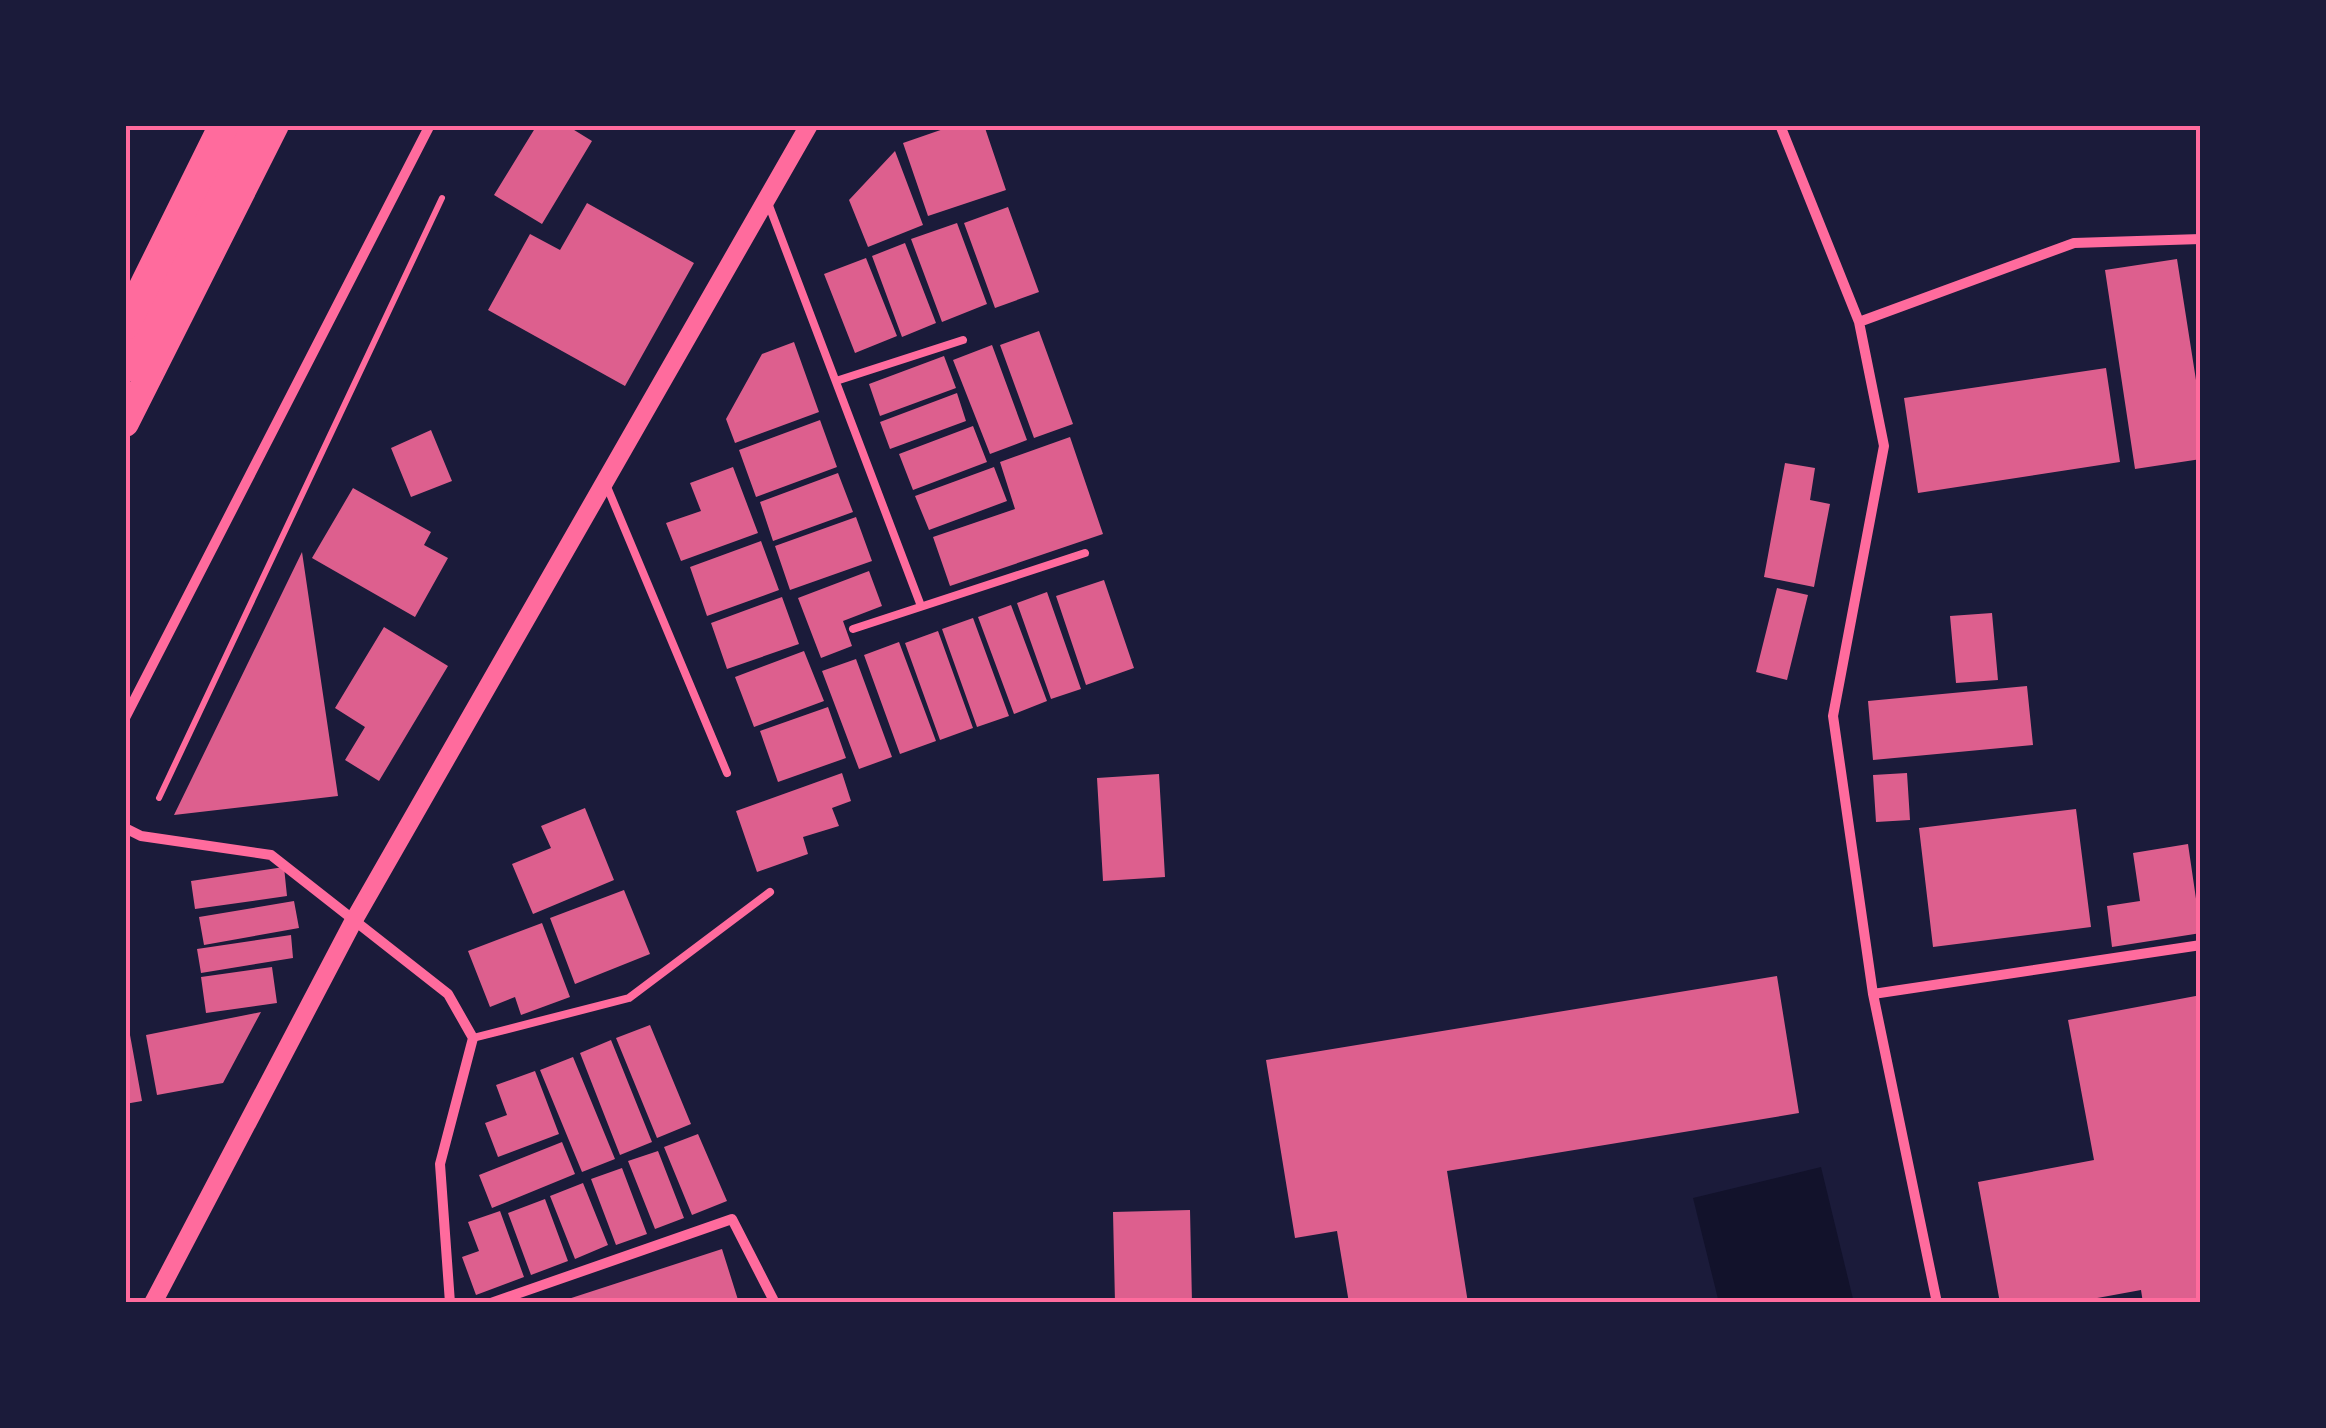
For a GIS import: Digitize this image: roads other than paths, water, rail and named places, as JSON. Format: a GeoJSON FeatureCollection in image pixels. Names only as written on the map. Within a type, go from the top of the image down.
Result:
{"type":"FeatureCollection","features":[{"type":"Feature","properties":{"kind":"highway"},"geometry":{"type":"LineString","coordinates":[[125,325],[224,125]]}},
{"type":"Feature","properties":{"kind":"highway"},"geometry":{"type":"LineString","coordinates":[[125,368],[246,125]]}},
{"type":"Feature","properties":{"kind":"highway"},"geometry":{"type":"LineString","coordinates":[[125,423],[274,125]]}},
{"type":"Feature","properties":{"kind":"street"},"geometry":{"type":"LineString","coordinates":[[125,718],[430,125]]}},
{"type":"Feature","properties":{"kind":"street"},"geometry":{"type":"LineString","coordinates":[[153,1303],[354,920],[809,125]]}},
{"type":"Feature","properties":{"kind":"street"},"geometry":{"type":"LineString","coordinates":[[1780,125],[1859,322],[1884,446],[1833,716],[1873,994],[1937,1303]]}},
{"type":"Feature","properties":{"kind":"street"},"geometry":{"type":"LineString","coordinates":[[1859,322],[2074,243],[2201,239]]}},
{"type":"Feature","properties":{"kind":"street"},"geometry":{"type":"LineString","coordinates":[[125,828],[141,836],[271,855],[448,994],[473,1038],[440,1164],[450,1303]]}},
{"type":"Feature","properties":{"kind":"street"},"geometry":{"type":"LineString","coordinates":[[1873,994],[2201,945]]}},
{"type":"Feature","properties":{"kind":"street"},"geometry":{"type":"LineString","coordinates":[[491,1303],[732,1219],[775,1303]]}},
{"type":"Feature","properties":{"kind":"lane"},"geometry":{"type":"LineString","coordinates":[[766,199],[921,606]]}},
{"type":"Feature","properties":{"kind":"lane"},"geometry":{"type":"LineString","coordinates":[[836,381],[963,340]]}},
{"type":"Feature","properties":{"kind":"lane"},"geometry":{"type":"LineString","coordinates":[[605,481],[727,773]]}},
{"type":"Feature","properties":{"kind":"lane"},"geometry":{"type":"LineString","coordinates":[[853,629],[1085,552]]}},
{"type":"Feature","properties":{"kind":"lane"},"geometry":{"type":"LineString","coordinates":[[473,1038],[629,998],[770,892]]}}]}
